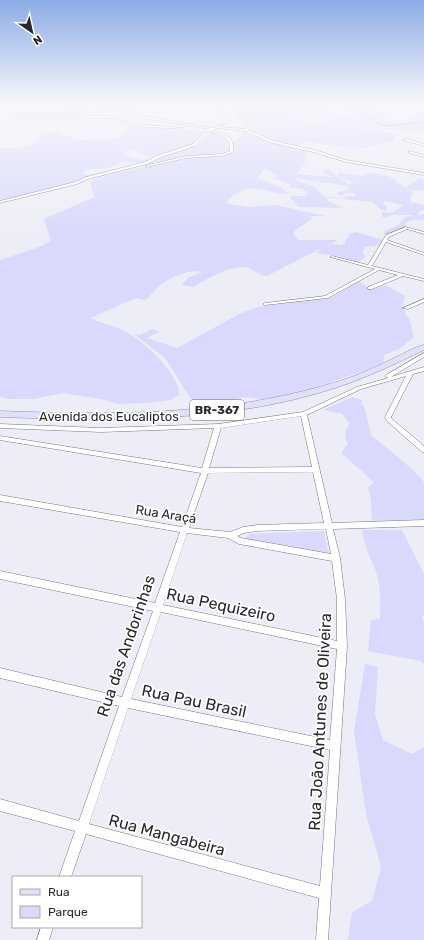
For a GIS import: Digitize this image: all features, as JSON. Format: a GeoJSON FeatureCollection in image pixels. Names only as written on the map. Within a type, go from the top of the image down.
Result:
{"type":"FeatureCollection","features":[{"type":"Feature","properties":{"kind":"main road","name":"BR-367"},"geometry":{"type":"LineString","coordinates":[[0,414],[76,417],[152,416],[191,414],[239,408],[290,398],[331,387],[384,366],[424,347]]}},
{"type":"Feature","properties":{"kind":"street"},"geometry":{"type":"LineString","coordinates":[[0,202],[140,165],[164,154],[191,146]]}},
{"type":"Feature","properties":{"kind":"street"},"geometry":{"type":"LineString","coordinates":[[117,171],[186,157],[223,155],[232,151],[232,146]]}},
{"type":"Feature","properties":{"kind":"street"},"geometry":{"type":"LineString","coordinates":[[291,146],[314,151],[338,159],[424,174]]}},
{"type":"Feature","properties":{"kind":"street"},"geometry":{"type":"LineString","coordinates":[[410,152],[424,156]]}},
{"type":"Feature","properties":{"kind":"street"},"geometry":{"type":"LineString","coordinates":[[369,267],[387,236],[405,228],[424,234]]}},
{"type":"Feature","properties":{"kind":"street"},"geometry":{"type":"LineString","coordinates":[[384,240],[424,254]]}},
{"type":"Feature","properties":{"kind":"street"},"geometry":{"type":"LineString","coordinates":[[332,257],[424,280]]}},
{"type":"Feature","properties":{"kind":"street"},"geometry":{"type":"LineString","coordinates":[[265,304],[329,296],[378,269]]}},
{"type":"Feature","properties":{"kind":"street"},"geometry":{"type":"LineString","coordinates":[[370,288],[402,275]]}},
{"type":"Feature","properties":{"kind":"street"},"geometry":{"type":"LineString","coordinates":[[406,308],[424,300]]}},
{"type":"Feature","properties":{"kind":"street"},"geometry":{"type":"LineString","coordinates":[[383,380],[424,355]]}},
{"type":"Feature","properties":{"kind":"street","name":"Avenida dos Eucaliptos"},"geometry":{"type":"LineString","coordinates":[[0,426],[101,430],[154,430],[218,426],[304,414],[334,399],[383,380],[424,369]]}},
{"type":"Feature","properties":{"kind":"street"},"geometry":{"type":"LineString","coordinates":[[412,372],[388,417],[389,420],[424,450]]}},
{"type":"Feature","properties":{"kind":"street","name":"Rua João Antunes de Oliveira"},"geometry":{"type":"LineString","coordinates":[[304,414],[336,558],[341,599],[342,646],[322,940]]}},
{"type":"Feature","properties":{"kind":"street","name":"Rua das Andorinhas"},"geometry":{"type":"LineString","coordinates":[[64,876],[124,702],[159,608],[205,470],[218,426]]}},
{"type":"Feature","properties":{"kind":"street"},"geometry":{"type":"LineString","coordinates":[[0,438],[205,470],[317,469]]}},
{"type":"Feature","properties":{"kind":"street","name":"Rua Araçá"},"geometry":{"type":"LineString","coordinates":[[0,498],[184,530],[230,535],[243,530],[258,528],[424,523]]}},
{"type":"Feature","properties":{"kind":"street"},"geometry":{"type":"LineString","coordinates":[[230,535],[239,541],[336,558]]}},
{"type":"Feature","properties":{"kind":"street","name":"Rua Pequizeiro"},"geometry":{"type":"LineString","coordinates":[[0,575],[342,646]]}},
{"type":"Feature","properties":{"kind":"street","name":"Rua Pau Brasil"},"geometry":{"type":"LineString","coordinates":[[0,673],[124,702],[336,746]]}},
{"type":"Feature","properties":{"kind":"street","name":"Rua Mangabeira"},"geometry":{"type":"LineString","coordinates":[[0,805],[326,894]]}},
{"type":"Feature","properties":{"kind":"street"},"geometry":{"type":"LineString","coordinates":[[43,940],[47,928]]}},
{"type":"Feature","properties":{"kind":"green space"},"geometry":{"type":"Polygon","coordinates":[[[187,146],[159,154],[154,157],[147,156],[138,151],[130,150],[124,152],[129,157],[150,159],[144,163],[123,162],[106,169],[87,170],[82,174],[89,175],[88,177],[75,183],[0,200],[0,148],[187,146]]]}},
{"type":"Feature","properties":{"kind":"green space"},"geometry":{"type":"Polygon","coordinates":[[[194,146],[230,146],[231,151],[222,154],[185,157],[142,166],[166,155],[194,146]]]}},
{"type":"Feature","properties":{"kind":"green space"},"geometry":{"type":"Polygon","coordinates":[[[235,146],[284,146],[305,151],[305,164],[296,174],[331,177],[330,175],[323,174],[325,169],[333,172],[346,183],[353,185],[354,183],[338,176],[339,173],[363,176],[367,172],[389,176],[413,194],[410,199],[412,203],[417,203],[424,206],[424,210],[419,211],[418,214],[424,214],[424,220],[411,221],[405,225],[407,227],[387,235],[384,234],[385,231],[397,226],[407,216],[413,216],[391,215],[387,218],[382,217],[382,212],[392,213],[404,205],[385,201],[383,204],[387,207],[386,211],[381,210],[373,202],[330,198],[327,196],[343,199],[348,196],[356,197],[354,193],[339,195],[337,193],[349,189],[349,187],[344,187],[350,185],[342,186],[333,183],[296,178],[297,181],[313,186],[329,201],[343,208],[298,207],[289,196],[305,196],[308,193],[302,189],[290,187],[290,184],[273,178],[278,176],[265,168],[257,178],[282,188],[289,194],[257,189],[243,190],[227,200],[228,204],[248,207],[275,205],[325,216],[309,216],[313,217],[293,233],[298,240],[338,240],[323,248],[333,244],[341,245],[346,243],[345,241],[349,237],[348,235],[356,232],[383,240],[381,245],[364,247],[363,253],[366,257],[357,263],[336,256],[316,253],[322,248],[267,276],[244,267],[238,267],[204,280],[194,287],[182,285],[188,278],[201,272],[197,271],[187,273],[171,278],[163,283],[145,300],[136,298],[90,318],[130,334],[149,348],[158,357],[173,376],[177,386],[179,395],[171,400],[118,404],[101,399],[63,393],[34,399],[9,399],[0,397],[0,260],[35,249],[51,240],[44,219],[94,197],[90,182],[98,178],[161,163],[189,158],[228,154],[234,152],[236,148],[235,146]]]}},
{"type":"Feature","properties":{"kind":"green space"},"geometry":{"type":"Polygon","coordinates":[[[340,146],[374,146],[365,148],[340,146]]]}},
{"type":"Feature","properties":{"kind":"green space"},"geometry":{"type":"Polygon","coordinates":[[[420,178],[424,179],[424,190],[411,191],[406,187],[420,178]]]}},
{"type":"Feature","properties":{"kind":"green space"},"geometry":{"type":"Polygon","coordinates":[[[359,281],[372,290],[385,285],[405,296],[402,308],[406,311],[405,314],[409,318],[414,337],[399,349],[384,355],[383,364],[323,385],[267,400],[246,397],[196,407],[165,358],[134,334],[140,335],[153,329],[159,332],[147,338],[177,348],[241,313],[262,306],[330,298],[359,281]]]}},
{"type":"Feature","properties":{"kind":"green space"},"geometry":{"type":"Polygon","coordinates":[[[352,397],[363,400],[361,403],[365,409],[371,435],[412,469],[424,482],[424,520],[372,521],[371,500],[368,488],[374,482],[341,453],[348,444],[345,433],[350,424],[342,414],[323,410],[352,397]]]}},
{"type":"Feature","properties":{"kind":"green space"},"geometry":{"type":"Polygon","coordinates":[[[362,530],[402,530],[424,574],[424,615],[422,616],[424,623],[424,664],[421,661],[368,651],[371,620],[380,619],[380,597],[377,575],[366,548],[362,530]]]}},
{"type":"Feature","properties":{"kind":"green space"},"geometry":{"type":"Polygon","coordinates":[[[324,531],[329,554],[248,540],[246,537],[250,534],[324,531]]]}},
{"type":"Feature","properties":{"kind":"green space"},"geometry":{"type":"Polygon","coordinates":[[[365,664],[378,667],[375,714],[383,740],[412,754],[424,747],[424,940],[348,940],[352,912],[372,901],[381,867],[366,814],[354,731],[365,664]]]}}]}
